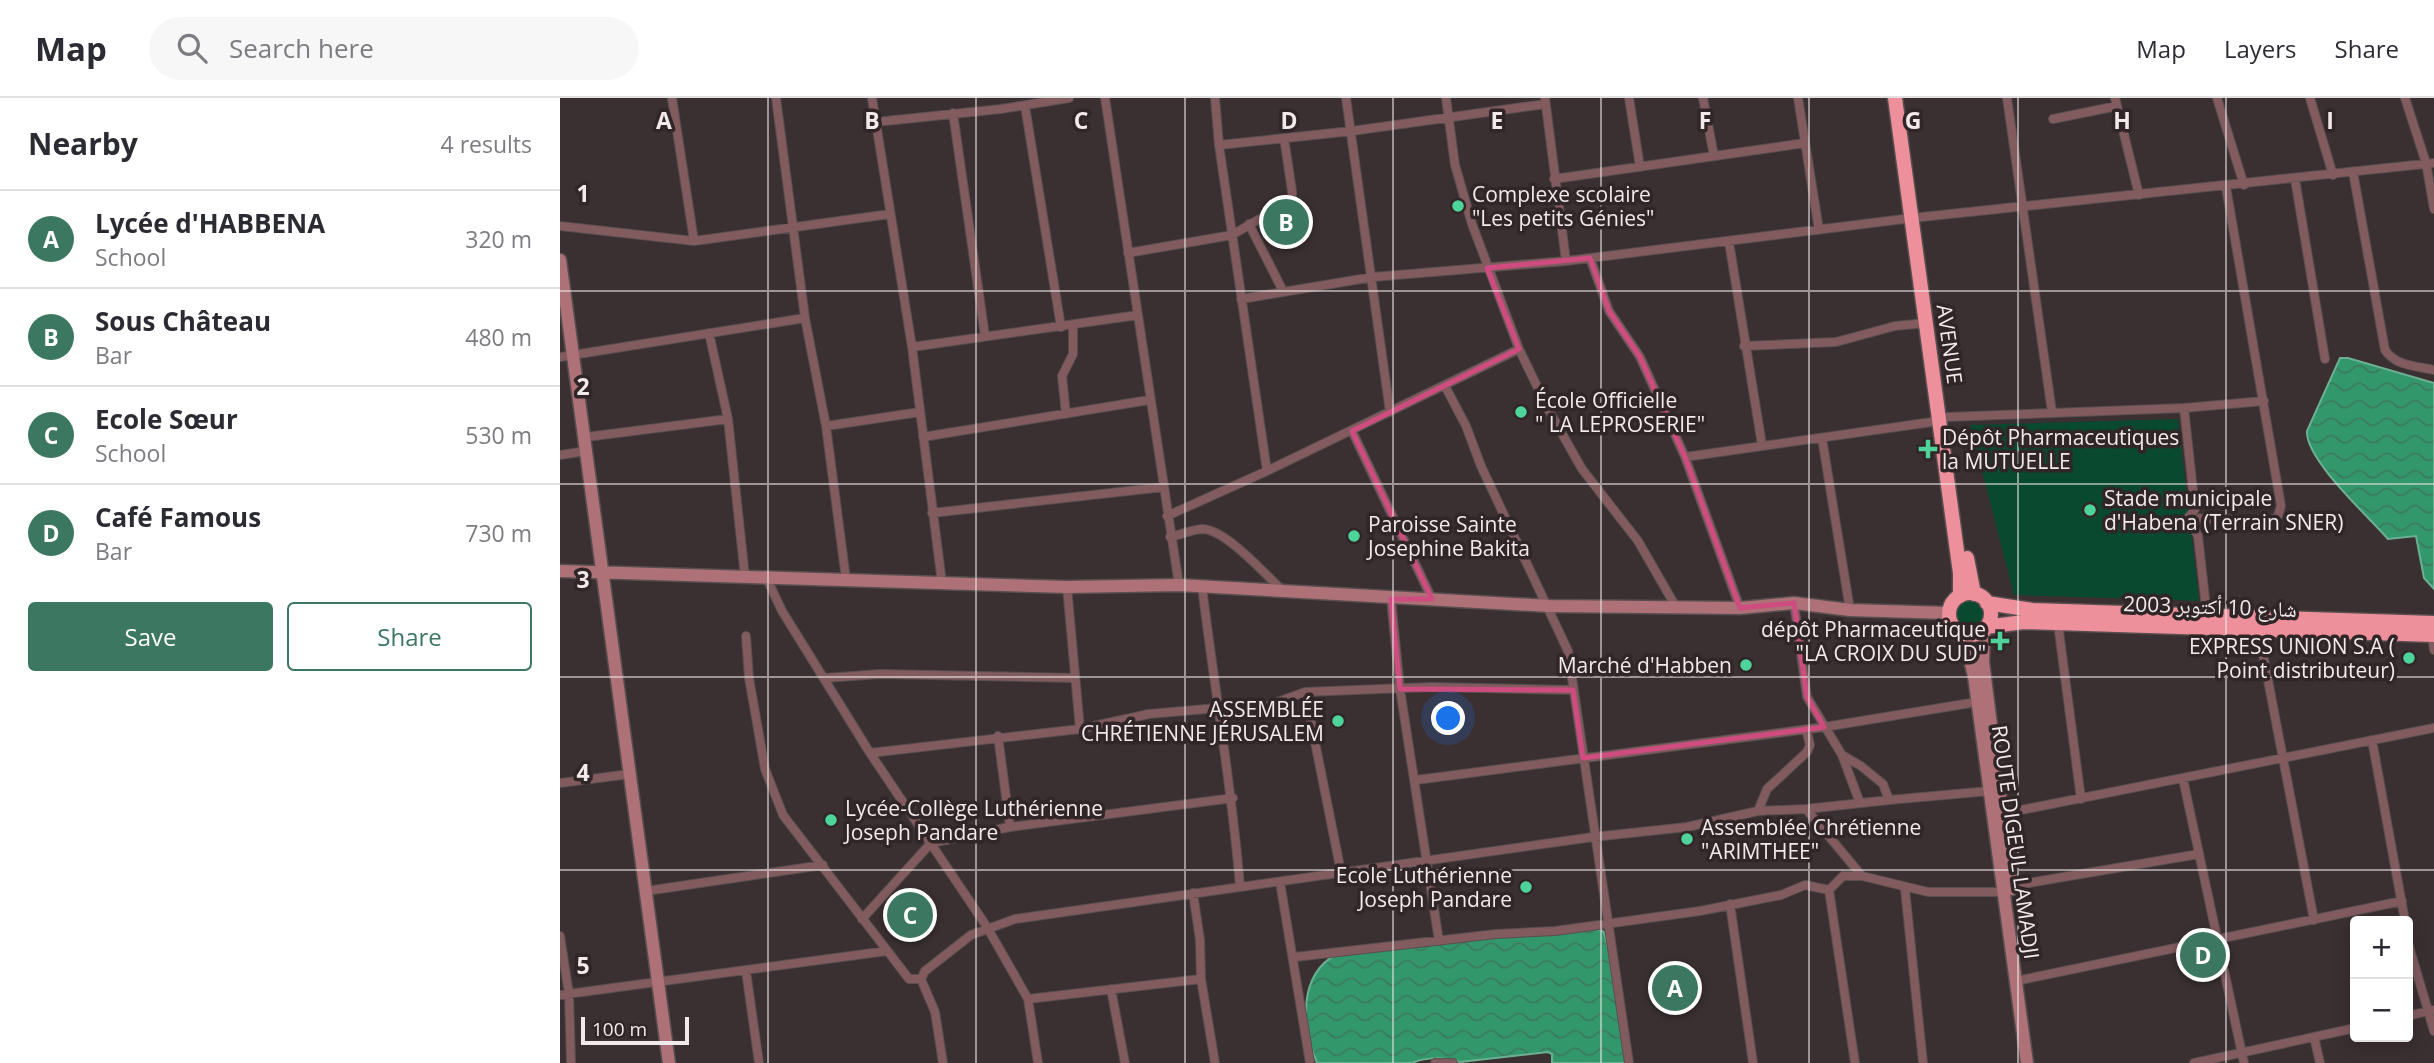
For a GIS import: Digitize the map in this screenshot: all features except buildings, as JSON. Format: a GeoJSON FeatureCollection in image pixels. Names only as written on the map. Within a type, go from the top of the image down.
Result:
{"type":"FeatureCollection","features":[{"type":"Feature","properties":{"kind":"highway","name":"AVENUE"},"geometry":{"type":"LineString","coordinates":[[1895,98],[1915,217],[1926,323],[1943,419]]}},
{"type":"Feature","properties":{"kind":"highway"},"geometry":{"type":"LineString","coordinates":[[1902,98],[1915,217],[1967,595]]}},
{"type":"Feature","properties":{"kind":"highway"},"geometry":{"type":"LineString","coordinates":[[1967,595],[1987,603],[1991,615],[1985,628],[1967,635],[1956,630],[1949,613],[1950,606],[1967,595]]}},
{"type":"Feature","properties":{"kind":"highway","name":"شارع 10 أكتوبر 2003"},"geometry":{"type":"LineString","coordinates":[[1987,603],[2015,609],[2207,616],[2434,636]]}},
{"type":"Feature","properties":{"kind":"highway","name":"شارع 10 أكتوبر 2003"},"geometry":{"type":"LineString","coordinates":[[1985,628],[2009,622],[2258,628],[2434,636]]}},
{"type":"Feature","properties":{"kind":"street"},"geometry":{"type":"LineString","coordinates":[[672,98],[694,241]]}},
{"type":"Feature","properties":{"kind":"street"},"geometry":{"type":"LineString","coordinates":[[776,98],[805,318],[826,426],[846,579]]}},
{"type":"Feature","properties":{"kind":"street"},"geometry":{"type":"LineString","coordinates":[[872,98],[912,347],[942,583]]}},
{"type":"Feature","properties":{"kind":"street"},"geometry":{"type":"LineString","coordinates":[[876,122],[1025,106],[1069,98]]}},
{"type":"Feature","properties":{"kind":"street"},"geometry":{"type":"LineString","coordinates":[[1105,98],[1179,585]]}},
{"type":"Feature","properties":{"kind":"street"},"geometry":{"type":"LineString","coordinates":[[1215,98],[1219,145],[1267,471]]}},
{"type":"Feature","properties":{"kind":"street"},"geometry":{"type":"LineString","coordinates":[[1346,98],[1391,412]]}},
{"type":"Feature","properties":{"kind":"street"},"geometry":{"type":"LineString","coordinates":[[1446,98],[1455,165],[1487,268],[1519,349],[1548,409],[1582,469],[1638,541],[1676,607]]}},
{"type":"Feature","properties":{"kind":"street"},"geometry":{"type":"LineString","coordinates":[[1629,98],[1640,167]]}},
{"type":"Feature","properties":{"kind":"street"},"geometry":{"type":"LineString","coordinates":[[1703,98],[1714,156]]}},
{"type":"Feature","properties":{"kind":"street"},"geometry":{"type":"LineString","coordinates":[[1798,98],[1819,230]]}},
{"type":"Feature","properties":{"kind":"street"},"geometry":{"type":"LineString","coordinates":[[2007,98],[2052,412]]}},
{"type":"Feature","properties":{"kind":"street"},"geometry":{"type":"LineString","coordinates":[[2217,98],[2245,185]]}},
{"type":"Feature","properties":{"kind":"street"},"geometry":{"type":"LineString","coordinates":[[2310,98],[2333,175]]}},
{"type":"Feature","properties":{"kind":"street"},"geometry":{"type":"LineString","coordinates":[[2406,98],[2430,163],[2434,209]]}},
{"type":"Feature","properties":{"kind":"street"},"geometry":{"type":"LineString","coordinates":[[1219,145],[1449,117],[1545,101],[1566,261]]}},
{"type":"Feature","properties":{"kind":"street"},"geometry":{"type":"LineString","coordinates":[[2053,119],[2116,102],[2139,195]]}},
{"type":"Feature","properties":{"kind":"street"},"geometry":{"type":"LineString","coordinates":[[1025,106],[1061,327]]}},
{"type":"Feature","properties":{"kind":"street"},"geometry":{"type":"LineString","coordinates":[[953,113],[985,336]]}},
{"type":"Feature","properties":{"kind":"street"},"geometry":{"type":"LineString","coordinates":[[1219,145],[1352,130]]}},
{"type":"Feature","properties":{"kind":"street"},"geometry":{"type":"LineString","coordinates":[[1128,253],[1232,235],[1292,199],[1284,138]]}},
{"type":"Feature","properties":{"kind":"street"},"geometry":{"type":"LineString","coordinates":[[1554,179],[1805,143]]}},
{"type":"Feature","properties":{"kind":"street"},"geometry":{"type":"LineString","coordinates":[[1241,299],[1373,277],[1566,261],[1915,217],[2226,187],[2430,163]]}},
{"type":"Feature","properties":{"kind":"street"},"geometry":{"type":"LineString","coordinates":[[2353,172],[2385,350],[2390,359],[2434,370]]}},
{"type":"Feature","properties":{"kind":"street"},"geometry":{"type":"LineString","coordinates":[[2295,179],[2325,359]]}},
{"type":"Feature","properties":{"kind":"street"},"geometry":{"type":"LineString","coordinates":[[2188,518],[2270,521],[2278,516],[2281,506],[2226,187]]}},
{"type":"Feature","properties":{"kind":"street"},"geometry":{"type":"LineString","coordinates":[[560,226],[694,241],[890,214]]}},
{"type":"Feature","properties":{"kind":"street"},"geometry":{"type":"LineString","coordinates":[[1249,225],[1281,287]]}},
{"type":"Feature","properties":{"kind":"street"},"geometry":{"type":"LineString","coordinates":[[1729,242],[1762,445]]}},
{"type":"Feature","properties":{"kind":"street"},"geometry":{"type":"LineString","coordinates":[[1590,258],[1609,311],[1640,358],[1685,457],[1740,608]]}},
{"type":"Feature","properties":{"kind":"street"},"geometry":{"type":"LineString","coordinates":[[560,260],[566,356],[586,437],[669,1063]]}},
{"type":"Feature","properties":{"kind":"street"},"geometry":{"type":"LineString","coordinates":[[912,347],[1139,315]]}},
{"type":"Feature","properties":{"kind":"street"},"geometry":{"type":"LineString","coordinates":[[566,356],[805,318]]}},
{"type":"Feature","properties":{"kind":"street"},"geometry":{"type":"LineString","coordinates":[[1744,346],[1836,342],[1879,329],[1926,323]]}},
{"type":"Feature","properties":{"kind":"street"},"geometry":{"type":"LineString","coordinates":[[1066,414],[1062,376],[1073,354],[1073,325]]}},
{"type":"Feature","properties":{"kind":"street"},"geometry":{"type":"LineString","coordinates":[[709,333],[728,419],[745,577]]}},
{"type":"Feature","properties":{"kind":"street"},"geometry":{"type":"LineString","coordinates":[[1167,516],[1352,431],[1519,349]]}},
{"type":"Feature","properties":{"kind":"street"},"geometry":{"type":"LineString","coordinates":[[1445,386],[1568,651],[1573,690],[1578,705],[1593,837],[1609,924],[1629,1063]]}},
{"type":"Feature","properties":{"kind":"street"},"geometry":{"type":"LineString","coordinates":[[923,437],[1149,400]]}},
{"type":"Feature","properties":{"kind":"street"},"geometry":{"type":"LineString","coordinates":[[1685,457],[1943,419],[2184,408],[2264,401]]}},
{"type":"Feature","properties":{"kind":"street"},"geometry":{"type":"LineString","coordinates":[[2184,408],[2195,509],[2188,518]]}},
{"type":"Feature","properties":{"kind":"street"},"geometry":{"type":"LineString","coordinates":[[826,426],[920,412]]}},
{"type":"Feature","properties":{"kind":"street"},"geometry":{"type":"LineString","coordinates":[[586,437],[728,419]]}},
{"type":"Feature","properties":{"kind":"street"},"geometry":{"type":"LineString","coordinates":[[1352,431],[1432,599]]}},
{"type":"Feature","properties":{"kind":"street"},"geometry":{"type":"LineString","coordinates":[[1822,438],[1850,610]]}},
{"type":"Feature","properties":{"kind":"street"},"geometry":{"type":"LineString","coordinates":[[560,455],[586,451]]}},
{"type":"Feature","properties":{"kind":"street"},"geometry":{"type":"LineString","coordinates":[[932,513],[1164,487]]}},
{"type":"Feature","properties":{"kind":"street"},"geometry":{"type":"LineString","coordinates":[[2188,518],[2198,536],[2207,616]]}},
{"type":"Feature","properties":{"kind":"street"},"geometry":{"type":"LineString","coordinates":[[1170,537],[1202,529],[1213,532],[1243,554],[1283,591]]}},
{"type":"Feature","properties":{"kind":"street"},"geometry":{"type":"LineString","coordinates":[[560,571],[1067,587],[1179,585],[1549,606],[1740,608],[1794,603],[1850,610],[1949,613]]}},
{"type":"Feature","properties":{"kind":"street"},"geometry":{"type":"LineString","coordinates":[[766,577],[782,611],[870,753],[987,927],[1028,999],[1038,1063]]}},
{"type":"Feature","properties":{"kind":"street"},"geometry":{"type":"LineString","coordinates":[[1202,586],[1217,708],[1233,798],[1240,887]]}},
{"type":"Feature","properties":{"kind":"street"},"geometry":{"type":"LineString","coordinates":[[1067,587],[1080,729]]}},
{"type":"Feature","properties":{"kind":"street"},"geometry":{"type":"LineString","coordinates":[[1391,599],[1400,689],[1439,941]]}},
{"type":"Feature","properties":{"kind":"street"},"geometry":{"type":"LineString","coordinates":[[1794,603],[1807,697],[1842,755],[1860,803]]}},
{"type":"Feature","properties":{"kind":"street"},"geometry":{"type":"LineString","coordinates":[[2058,624],[2081,799]]}},
{"type":"Feature","properties":{"kind":"street"},"geometry":{"type":"LineString","coordinates":[[1985,628],[1983,662],[1998,814],[2434,728]]}},
{"type":"Feature","properties":{"kind":"street"},"geometry":{"type":"LineString","coordinates":[[2258,628],[2314,920]]}},
{"type":"Feature","properties":{"kind":"street","name":"ROUTE DIGEUL LAMADJI"},"geometry":{"type":"LineString","coordinates":[[1956,630],[1968,652],[1978,702],[1989,791],[1998,814],[2020,980],[2027,1063]]}},
{"type":"Feature","properties":{"kind":"street"},"geometry":{"type":"LineString","coordinates":[[747,636],[749,678],[771,791],[783,815],[909,979],[921,979]]}},
{"type":"Feature","properties":{"kind":"street"},"geometry":{"type":"LineString","coordinates":[[825,678],[880,674],[1075,678]]}},
{"type":"Feature","properties":{"kind":"street"},"geometry":{"type":"LineString","coordinates":[[870,753],[998,736],[1080,729],[1149,714],[1217,708],[1256,710],[1305,692],[1431,687],[1573,690]]}},
{"type":"Feature","properties":{"kind":"street"},"geometry":{"type":"LineString","coordinates":[[1305,692],[1341,872]]}},
{"type":"Feature","properties":{"kind":"street"},"geometry":{"type":"LineString","coordinates":[[1416,780],[1824,727],[1978,702]]}},
{"type":"Feature","properties":{"kind":"street"},"geometry":{"type":"LineString","coordinates":[[1758,811],[1767,789],[1807,752],[1810,745],[1807,729]]}},
{"type":"Feature","properties":{"kind":"street"},"geometry":{"type":"LineString","coordinates":[[998,736],[1010,827]]}},
{"type":"Feature","properties":{"kind":"street"},"geometry":{"type":"LineString","coordinates":[[2372,740],[2404,916]]}},
{"type":"Feature","properties":{"kind":"street"},"geometry":{"type":"LineString","coordinates":[[1842,755],[1883,784],[1889,800]]}},
{"type":"Feature","properties":{"kind":"street"},"geometry":{"type":"LineString","coordinates":[[560,783],[630,774]]}},
{"type":"Feature","properties":{"kind":"street"},"geometry":{"type":"LineString","coordinates":[[2183,779],[2244,1063]]}},
{"type":"Feature","properties":{"kind":"street"},"geometry":{"type":"LineString","coordinates":[[943,1063],[935,1012],[921,979],[925,971],[971,935],[1015,919],[1108,903],[1428,862],[1593,837],[1687,827],[1758,811],[1806,809],[1989,791]]}},
{"type":"Feature","properties":{"kind":"street"},"geometry":{"type":"LineString","coordinates":[[862,919],[931,843],[1010,827],[1233,798]]}},
{"type":"Feature","properties":{"kind":"street"},"geometry":{"type":"LineString","coordinates":[[1806,809],[1862,876]]}},
{"type":"Feature","properties":{"kind":"street"},"geometry":{"type":"LineString","coordinates":[[1829,890],[1843,876],[1862,876],[1905,889],[1958,895],[2008,889],[2199,854]]}},
{"type":"Feature","properties":{"kind":"street"},"geometry":{"type":"LineString","coordinates":[[646,891],[823,865]]}},
{"type":"Feature","properties":{"kind":"street"},"geometry":{"type":"LineString","coordinates":[[1280,882],[1295,957],[1310,1063]]}},
{"type":"Feature","properties":{"kind":"street"},"geometry":{"type":"LineString","coordinates":[[1295,957],[1609,924],[1700,911],[1781,895],[1805,885],[1829,890]]}},
{"type":"Feature","properties":{"kind":"street"},"geometry":{"type":"LineString","coordinates":[[1905,889],[1923,1063]]}},
{"type":"Feature","properties":{"kind":"street"},"geometry":{"type":"LineString","coordinates":[[1829,890],[1855,1063]]}},
{"type":"Feature","properties":{"kind":"street"},"geometry":{"type":"LineString","coordinates":[[1193,893],[1200,940],[1201,979],[1215,1063]]}},
{"type":"Feature","properties":{"kind":"street"},"geometry":{"type":"LineString","coordinates":[[2035,1063],[2020,980],[2402,901]]}},
{"type":"Feature","properties":{"kind":"street"},"geometry":{"type":"LineString","coordinates":[[1730,904],[1754,1063]]}},
{"type":"Feature","properties":{"kind":"street"},"geometry":{"type":"LineString","coordinates":[[560,936],[571,1063]]}},
{"type":"Feature","properties":{"kind":"street"},"geometry":{"type":"LineString","coordinates":[[565,994],[887,951]]}},
{"type":"Feature","properties":{"kind":"street"},"geometry":{"type":"LineString","coordinates":[[2413,957],[2432,1010],[2434,1031]]}},
{"type":"Feature","properties":{"kind":"street"},"geometry":{"type":"LineString","coordinates":[[746,971],[759,1063]]}},
{"type":"Feature","properties":{"kind":"street"},"geometry":{"type":"LineString","coordinates":[[1028,999],[1201,979]]}},
{"type":"Feature","properties":{"kind":"street"},"geometry":{"type":"LineString","coordinates":[[1111,989],[1125,1063]]}},
{"type":"Feature","properties":{"kind":"street"},"geometry":{"type":"LineString","coordinates":[[2413,1015],[2432,1010]]}},
{"type":"Feature","properties":{"kind":"street"},"geometry":{"type":"LineString","coordinates":[[2194,1063],[2350,1029]]}},
{"type":"Feature","properties":{"kind":"street"},"geometry":{"type":"LineString","coordinates":[[2314,1037],[2319,1063]]}},
{"type":"Feature","properties":{"kind":"street"},"geometry":{"type":"LineString","coordinates":[[1435,1063],[1453,1063]]}},
{"type":"Feature","properties":{"kind":"highlighted area"},"geometry":{"type":"Polygon","coordinates":[[[1590,258],[1609,311],[1640,357],[1685,457],[1740,608],[1794,603],[1807,697],[1824,727],[1583,758],[1573,690],[1400,689],[1391,599],[1432,599],[1352,431],[1519,349],[1487,268],[1590,258]]]}},
{"type":"Feature","properties":{"kind":"shaded area","name":"Stade municipale d'Habena (Terrain SNER)"},"geometry":{"type":"Polygon","coordinates":[[[2178,419],[2199,601],[2014,595],[1970,425],[2178,419]]]}},
{"type":"Feature","properties":{"kind":"shaded area"},"geometry":{"type":"Polygon","coordinates":[[[1971,599],[1981,603],[1985,613],[1981,623],[1971,627],[1961,623],[1957,613],[1961,603],[1971,599]]]}},
{"type":"Feature","properties":{"kind":"water"},"geometry":{"type":"Polygon","coordinates":[[[2340,358],[2434,383],[2434,589],[2424,578],[2416,536],[2388,539],[2326,471],[2309,443],[2307,431],[2340,358]]]}},
{"type":"Feature","properties":{"kind":"water"},"geometry":{"type":"Polygon","coordinates":[[[1598,929],[1604,932],[1608,948],[1626,1063],[1552,1063],[1552,1054],[1548,1052],[1460,1062],[1436,1058],[1412,1063],[1317,1063],[1308,1034],[1306,1003],[1315,975],[1324,963],[1337,954],[1482,937],[1598,929]]]}},
{"type":"Feature","properties":{"kind":"place","name":"Complexe scolaire \"Les petits Génies\""},"geometry":{"type":"Point","coordinates":[1458,206]}},
{"type":"Feature","properties":{"kind":"place","name":"Sous Château"},"geometry":{"type":"Point","coordinates":[1286,222]}},
{"type":"Feature","properties":{"kind":"place","name":"École Officielle \" LA LEPROSERIE\""},"geometry":{"type":"Point","coordinates":[1521,412]}},
{"type":"Feature","properties":{"kind":"place","name":"Dépôt Pharmaceutiques la MUTUELLE"},"geometry":{"type":"Point","coordinates":[1928,449]}},
{"type":"Feature","properties":{"kind":"place","name":"Stade municipale d'Habena (Terrain SNER)"},"geometry":{"type":"Point","coordinates":[2090,510]}},
{"type":"Feature","properties":{"kind":"place","name":"Paroisse Sainte Josephine Bakita"},"geometry":{"type":"Point","coordinates":[1354,536]}},
{"type":"Feature","properties":{"kind":"place","name":"dépôt Pharmaceutique \"LA CROIX DU SUD\""},"geometry":{"type":"Point","coordinates":[2000,641]}},
{"type":"Feature","properties":{"kind":"place","name":"EXPRESS UNION S.A ( Point distributeur)"},"geometry":{"type":"Point","coordinates":[2409,658]}},
{"type":"Feature","properties":{"kind":"place","name":"Marché d'Habben"},"geometry":{"type":"Point","coordinates":[1746,665]}},
{"type":"Feature","properties":{"kind":"place","name":"ASSEMBLÉE CHRÉTIENNE JÉRUSALEM"},"geometry":{"type":"Point","coordinates":[1338,721]}},
{"type":"Feature","properties":{"kind":"place","name":"Lycée-Collège Luthérienne Joseph Pandare"},"geometry":{"type":"Point","coordinates":[831,820]}},
{"type":"Feature","properties":{"kind":"place","name":"Assemblée Chrétienne \"ARIMTHEE\""},"geometry":{"type":"Point","coordinates":[1687,839]}},
{"type":"Feature","properties":{"kind":"place","name":"Ecole Luthérienne Joseph Pandare"},"geometry":{"type":"Point","coordinates":[1526,887]}},
{"type":"Feature","properties":{"kind":"place","name":"Ecole Sœur"},"geometry":{"type":"Point","coordinates":[910,915]}},
{"type":"Feature","properties":{"kind":"place","name":"Café Famous"},"geometry":{"type":"Point","coordinates":[2203,955]}},
{"type":"Feature","properties":{"kind":"place","name":"Lycée d'HABBENA"},"geometry":{"type":"Point","coordinates":[1675,988]}}]}
